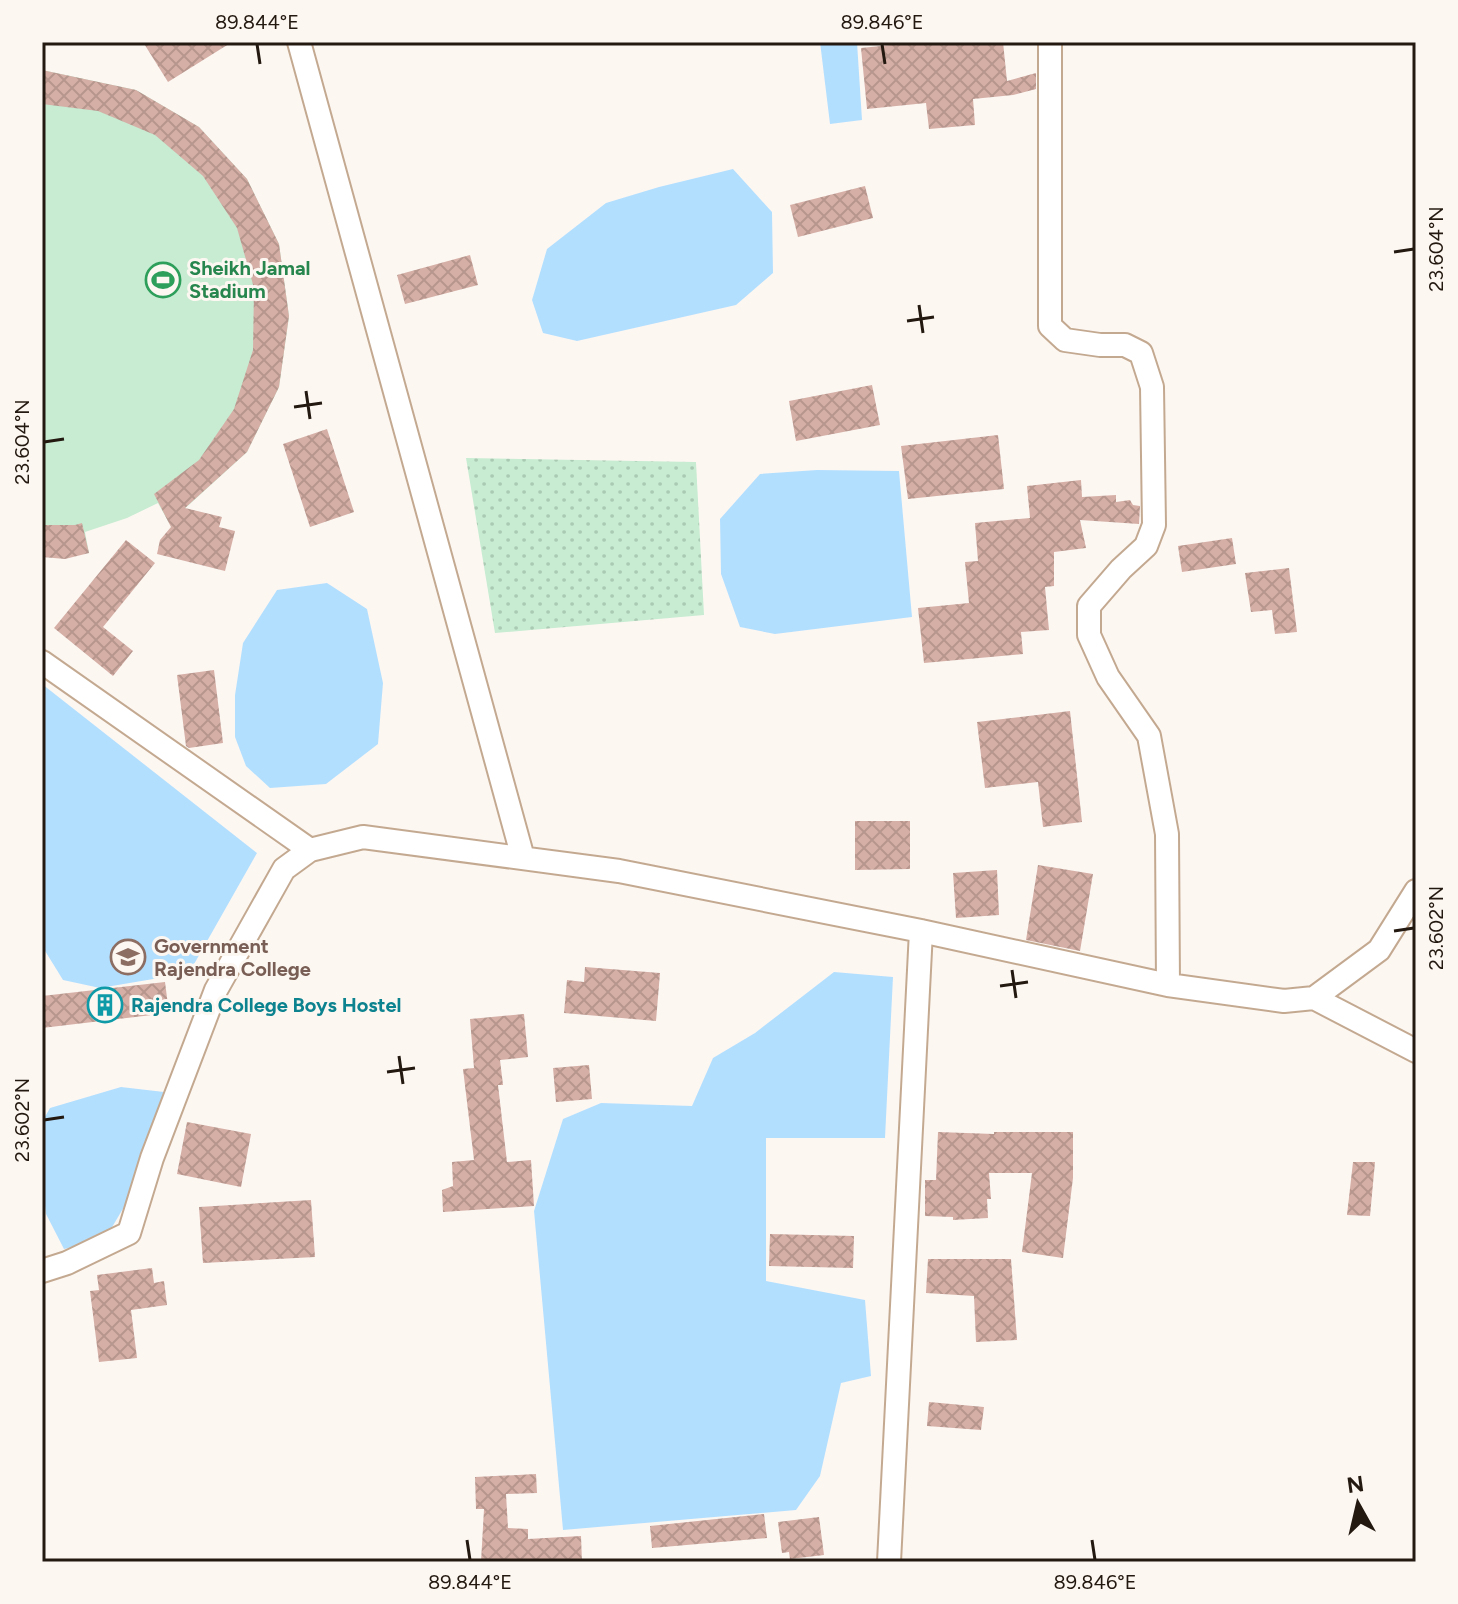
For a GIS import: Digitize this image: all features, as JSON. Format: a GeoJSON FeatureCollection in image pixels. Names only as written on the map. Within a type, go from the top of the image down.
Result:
{"type":"FeatureCollection","features":[{"type":"Feature","properties":{"kind":"street"},"geometry":{"type":"LineString","coordinates":[[299,42],[523,858]]}},
{"type":"Feature","properties":{"kind":"street"},"geometry":{"type":"LineString","coordinates":[[1050,42],[1050,326],[1065,340],[1125,345],[1141,353],[1152,387],[1154,525],[1146,546],[1089,606],[1089,635],[1108,677],[1149,736],[1167,834],[1168,985]]}},
{"type":"Feature","properties":{"kind":"street"},"geometry":{"type":"LineString","coordinates":[[42,662],[310,850]]}},
{"type":"Feature","properties":{"kind":"street"},"geometry":{"type":"LineString","coordinates":[[42,1271],[67,1263],[129,1233],[152,1158],[216,990],[284,869],[310,850],[363,837],[619,871],[921,931],[1168,985],[1284,1001],[1314,998],[1379,950],[1416,891]]}},
{"type":"Feature","properties":{"kind":"street"},"geometry":{"type":"LineString","coordinates":[[889,1562],[921,931]]}},
{"type":"Feature","properties":{"kind":"street"},"geometry":{"type":"LineString","coordinates":[[1314,998],[1416,1051]]}},
{"type":"Feature","properties":{"kind":"green space","name":"Sheikh Jamal Stadium"},"geometry":{"type":"Polygon","coordinates":[[[42,70],[136,90],[199,127],[247,179],[279,244],[289,316],[279,387],[247,452],[169,523],[158,503],[127,518],[85,532],[89,553],[42,557],[42,70]]]}},
{"type":"Feature","properties":{"kind":"green space"},"geometry":{"type":"Polygon","coordinates":[[[466,458],[696,462],[704,615],[495,633],[466,458]]]}},
{"type":"Feature","properties":{"kind":"water"},"geometry":{"type":"Polygon","coordinates":[[[820,42],[857,42],[862,120],[830,124],[820,42]]]}},
{"type":"Feature","properties":{"kind":"water"},"geometry":{"type":"Polygon","coordinates":[[[733,169],[772,212],[773,273],[736,305],[577,341],[543,333],[532,300],[547,249],[606,203],[733,169]]]}},
{"type":"Feature","properties":{"kind":"water"},"geometry":{"type":"Polygon","coordinates":[[[817,470],[899,471],[912,617],[775,634],[740,627],[721,574],[720,519],[760,474],[817,470]]]}},
{"type":"Feature","properties":{"kind":"water"},"geometry":{"type":"Polygon","coordinates":[[[327,583],[367,609],[383,683],[378,744],[326,784],[270,788],[246,766],[235,737],[235,695],[243,643],[277,590],[327,583]]]}},
{"type":"Feature","properties":{"kind":"water"},"geometry":{"type":"Polygon","coordinates":[[[42,684],[257,853],[189,973],[100,988],[63,980],[42,946],[42,684]]]}},
{"type":"Feature","properties":{"kind":"water"},"geometry":{"type":"Polygon","coordinates":[[[834,972],[893,977],[885,1138],[766,1138],[766,1281],[865,1300],[871,1376],[841,1383],[820,1476],[796,1510],[563,1530],[534,1211],[563,1119],[601,1103],[692,1106],[713,1058],[755,1033],[834,972]]]}},
{"type":"Feature","properties":{"kind":"water"},"geometry":{"type":"Polygon","coordinates":[[[121,1087],[164,1092],[124,1207],[105,1239],[64,1249],[46,1214],[42,1182],[42,1122],[50,1108],[121,1087]]]}},
{"type":"Feature","properties":{"kind":"building"},"geometry":{"type":"Polygon","coordinates":[[[143,42],[232,42],[168,82],[143,42]]]}},
{"type":"Feature","properties":{"kind":"building"},"geometry":{"type":"Polygon","coordinates":[[[920,42],[1003,42],[1007,81],[1036,73],[1036,89],[973,99],[975,125],[929,129],[926,103],[867,109],[861,48],[920,42]]]}},
{"type":"Feature","properties":{"kind":"building"},"geometry":{"type":"Polygon","coordinates":[[[42,70],[136,90],[199,127],[247,179],[279,244],[289,316],[279,387],[247,452],[185,508],[222,517],[219,527],[235,531],[225,571],[157,554],[160,540],[171,527],[154,494],[199,460],[234,409],[253,350],[254,288],[237,228],[203,176],[155,135],[98,111],[42,104],[42,70]]]}},
{"type":"Feature","properties":{"kind":"building"},"geometry":{"type":"Polygon","coordinates":[[[865,186],[873,218],[798,237],[790,205],[865,186]]]}},
{"type":"Feature","properties":{"kind":"building"},"geometry":{"type":"Polygon","coordinates":[[[470,255],[478,285],[405,304],[397,275],[470,255]]]}},
{"type":"Feature","properties":{"kind":"building"},"geometry":{"type":"Polygon","coordinates":[[[872,385],[880,425],[796,441],[789,401],[872,385]]]}},
{"type":"Feature","properties":{"kind":"building"},"geometry":{"type":"Polygon","coordinates":[[[327,429],[354,512],[310,527],[283,444],[327,429]]]}},
{"type":"Feature","properties":{"kind":"building"},"geometry":{"type":"Polygon","coordinates":[[[998,435],[1004,489],[908,499],[901,446],[998,435]]]}},
{"type":"Feature","properties":{"kind":"building"},"geometry":{"type":"Polygon","coordinates":[[[1081,480],[1082,497],[1116,495],[1116,502],[1130,500],[1133,505],[1140,506],[1139,524],[1080,520],[1086,548],[1054,552],[1054,586],[1045,587],[1049,630],[1021,632],[1023,654],[924,663],[918,608],[969,603],[965,562],[978,561],[975,523],[1030,518],[1027,486],[1081,480]]]}},
{"type":"Feature","properties":{"kind":"building"},"geometry":{"type":"Polygon","coordinates":[[[82,523],[89,553],[65,559],[42,557],[42,525],[82,523]]]}},
{"type":"Feature","properties":{"kind":"building"},"geometry":{"type":"Polygon","coordinates":[[[1232,538],[1236,564],[1182,572],[1178,546],[1232,538]]]}},
{"type":"Feature","properties":{"kind":"building"},"geometry":{"type":"Polygon","coordinates":[[[126,540],[155,563],[103,627],[133,651],[113,676],[54,628],[126,540]]]}},
{"type":"Feature","properties":{"kind":"building"},"geometry":{"type":"Polygon","coordinates":[[[1289,568],[1297,632],[1275,634],[1272,610],[1251,612],[1245,573],[1289,568]]]}},
{"type":"Feature","properties":{"kind":"building"},"geometry":{"type":"Polygon","coordinates":[[[214,670],[223,743],[189,748],[186,746],[177,675],[214,670]]]}},
{"type":"Feature","properties":{"kind":"building"},"geometry":{"type":"Polygon","coordinates":[[[1070,711],[1082,822],[1043,827],[1038,782],[985,788],[977,722],[1070,711]]]}},
{"type":"Feature","properties":{"kind":"building"},"geometry":{"type":"Polygon","coordinates":[[[855,821],[910,821],[910,869],[855,870],[855,821]]]}},
{"type":"Feature","properties":{"kind":"building"},"geometry":{"type":"Polygon","coordinates":[[[1038,865],[1093,874],[1080,951],[1026,940],[1038,865]]]}},
{"type":"Feature","properties":{"kind":"building"},"geometry":{"type":"Polygon","coordinates":[[[997,870],[999,915],[956,918],[953,873],[997,870]]]}},
{"type":"Feature","properties":{"kind":"building"},"geometry":{"type":"Polygon","coordinates":[[[585,967],[660,973],[656,1021],[564,1013],[567,980],[584,982],[585,967]]]}},
{"type":"Feature","properties":{"kind":"building","name":"Rajendra College Boys Hostel"},"geometry":{"type":"Polygon","coordinates":[[[165,982],[169,1013],[42,1028],[42,996],[165,982]]]}},
{"type":"Feature","properties":{"kind":"building"},"geometry":{"type":"Polygon","coordinates":[[[524,1014],[528,1057],[500,1060],[503,1085],[498,1085],[507,1162],[531,1160],[534,1206],[443,1212],[442,1190],[453,1186],[452,1162],[474,1160],[463,1069],[474,1068],[470,1019],[524,1014]]]}},
{"type":"Feature","properties":{"kind":"building"},"geometry":{"type":"Polygon","coordinates":[[[589,1065],[592,1099],[556,1102],[553,1068],[589,1065]]]}},
{"type":"Feature","properties":{"kind":"building"},"geometry":{"type":"Polygon","coordinates":[[[187,1122],[251,1134],[241,1187],[177,1174],[187,1122]]]}},
{"type":"Feature","properties":{"kind":"building"},"geometry":{"type":"Polygon","coordinates":[[[938,1132],[1073,1132],[1073,1178],[1063,1258],[1022,1252],[1032,1173],[989,1173],[991,1199],[987,1199],[988,1218],[953,1220],[953,1217],[925,1216],[925,1180],[936,1180],[938,1132]]]}},
{"type":"Feature","properties":{"kind":"building"},"geometry":{"type":"Polygon","coordinates":[[[1353,1162],[1375,1162],[1370,1216],[1347,1215],[1353,1162]]]}},
{"type":"Feature","properties":{"kind":"building"},"geometry":{"type":"Polygon","coordinates":[[[311,1200],[315,1257],[203,1263],[199,1207],[311,1200]]]}},
{"type":"Feature","properties":{"kind":"building"},"geometry":{"type":"Polygon","coordinates":[[[770,1234],[854,1236],[853,1268],[769,1266],[770,1234]]]}},
{"type":"Feature","properties":{"kind":"building"},"geometry":{"type":"Polygon","coordinates":[[[928,1259],[1011,1259],[1017,1340],[976,1342],[974,1296],[926,1293],[928,1259]]]}},
{"type":"Feature","properties":{"kind":"building"},"geometry":{"type":"Polygon","coordinates":[[[152,1268],[154,1283],[164,1281],[167,1305],[131,1310],[137,1358],[99,1362],[90,1291],[99,1290],[97,1275],[152,1268]]]}},
{"type":"Feature","properties":{"kind":"building"},"geometry":{"type":"Polygon","coordinates":[[[929,1402],[984,1407],[981,1430],[927,1426],[929,1402]]]}},
{"type":"Feature","properties":{"kind":"building"},"geometry":{"type":"Polygon","coordinates":[[[536,1474],[537,1493],[506,1494],[508,1528],[528,1529],[528,1539],[581,1536],[582,1562],[481,1562],[484,1509],[476,1509],[475,1477],[536,1474]]]}},
{"type":"Feature","properties":{"kind":"building"},"geometry":{"type":"Polygon","coordinates":[[[764,1514],[767,1538],[652,1548],[650,1526],[764,1514]]]}},
{"type":"Feature","properties":{"kind":"building"},"geometry":{"type":"Polygon","coordinates":[[[819,1517],[824,1555],[790,1559],[789,1552],[782,1553],[778,1522],[819,1517]]]}},
{"type":"Feature","properties":{"kind":"place","name":"Sheikh Jamal Stadium"},"geometry":{"type":"Point","coordinates":[163,280]}},
{"type":"Feature","properties":{"kind":"place","name":"Government Rajendra College"},"geometry":{"type":"Point","coordinates":[128,957]}},
{"type":"Feature","properties":{"kind":"place","name":"Rajendra College Boys Hostel"},"geometry":{"type":"Point","coordinates":[105,1005]}}]}
